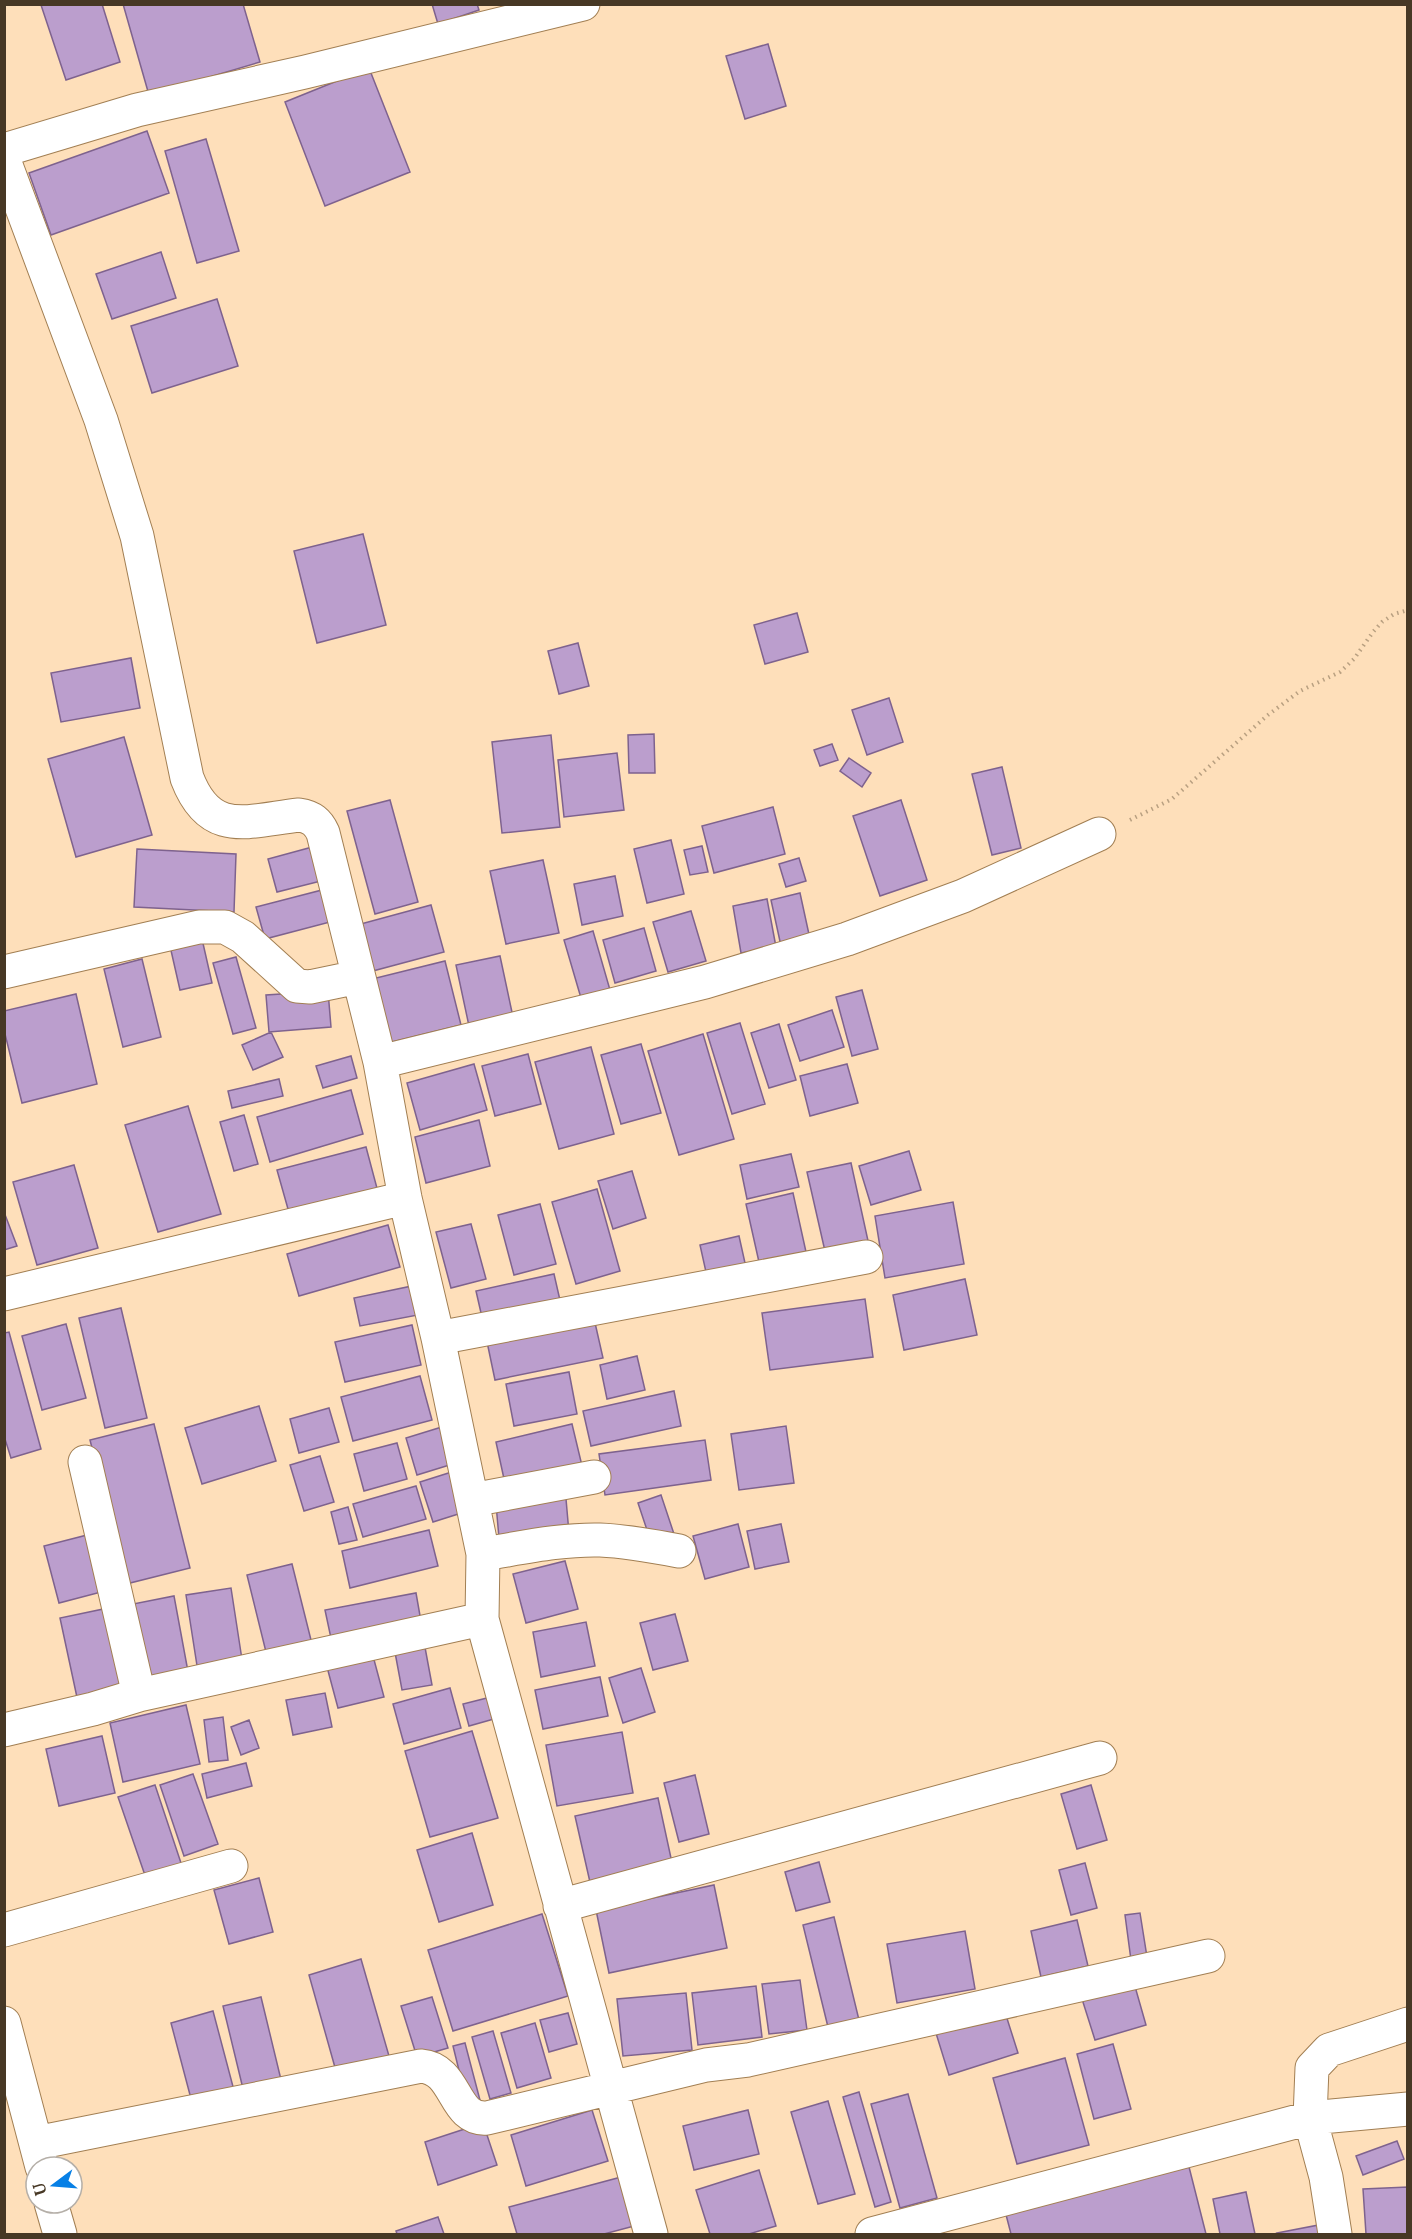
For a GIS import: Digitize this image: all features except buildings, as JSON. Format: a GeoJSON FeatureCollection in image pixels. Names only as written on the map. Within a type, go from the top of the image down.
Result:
{"type":"FeatureCollection","features":[{"type":"Feature","properties":{"kind":"street"},"geometry":{"type":"LineString","coordinates":[[4,150],[137,110],[305,72],[583,4]]}},
{"type":"Feature","properties":{"kind":"street"},"geometry":{"type":"LineString","coordinates":[[4,160],[101,420],[137,536],[187,778],[192,791],[206,811],[214,817],[238,822],[307,816],[316,822],[323,833],[380,1062],[405,1198],[438,1338],[483,1554],[482,1619],[651,2235]]}},
{"type":"Feature","properties":{"kind":"street"},"geometry":{"type":"LineString","coordinates":[[380,1062],[705,982],[836,942],[963,896],[1099,834]]}},
{"type":"Feature","properties":{"kind":"street"},"geometry":{"type":"LineString","coordinates":[[4,972],[200,927],[225,927],[243,937],[297,986],[310,987],[358,977]]}},
{"type":"Feature","properties":{"kind":"street"},"geometry":{"type":"LineString","coordinates":[[4,1294],[405,1198]]}},
{"type":"Feature","properties":{"kind":"street"},"geometry":{"type":"LineString","coordinates":[[438,1338],[866,1257]]}},
{"type":"Feature","properties":{"kind":"street"},"geometry":{"type":"LineString","coordinates":[[85,1462],[139,1695]]}},
{"type":"Feature","properties":{"kind":"street"},"geometry":{"type":"LineString","coordinates":[[472,1500],[594,1477]]}},
{"type":"Feature","properties":{"kind":"street"},"geometry":{"type":"LineString","coordinates":[[483,1554],[569,1541],[600,1540],[679,1551]]}},
{"type":"Feature","properties":{"kind":"street"},"geometry":{"type":"LineString","coordinates":[[4,1730],[93,1709],[139,1695],[482,1619]]}},
{"type":"Feature","properties":{"kind":"street"},"geometry":{"type":"LineString","coordinates":[[560,1906],[1100,1758]]}},
{"type":"Feature","properties":{"kind":"street"},"geometry":{"type":"LineString","coordinates":[[4,1930],[231,1866]]}},
{"type":"Feature","properties":{"kind":"street"},"geometry":{"type":"LineString","coordinates":[[4,2023],[39,2155],[420,2066],[440,2073],[466,2111],[478,2119],[706,2065],[748,2060],[1208,1956]]}},
{"type":"Feature","properties":{"kind":"street"},"geometry":{"type":"LineString","coordinates":[[1335,2235],[1326,2178],[1310,2118],[1312,2068],[1329,2050],[1407,2024]]}},
{"type":"Feature","properties":{"kind":"street"},"geometry":{"type":"LineString","coordinates":[[872,2235],[1310,2118],[1407,2109]]}},
{"type":"Feature","properties":{"kind":"street"},"geometry":{"type":"LineString","coordinates":[[54,2215],[60,2235]]}},
{"type":"Feature","properties":{"kind":"path"},"geometry":{"type":"LineString","coordinates":[[1099,834],[1172,799],[1268,715],[1300,691],[1340,672],[1354,659],[1382,622],[1394,614],[1407,610]]}}]}
